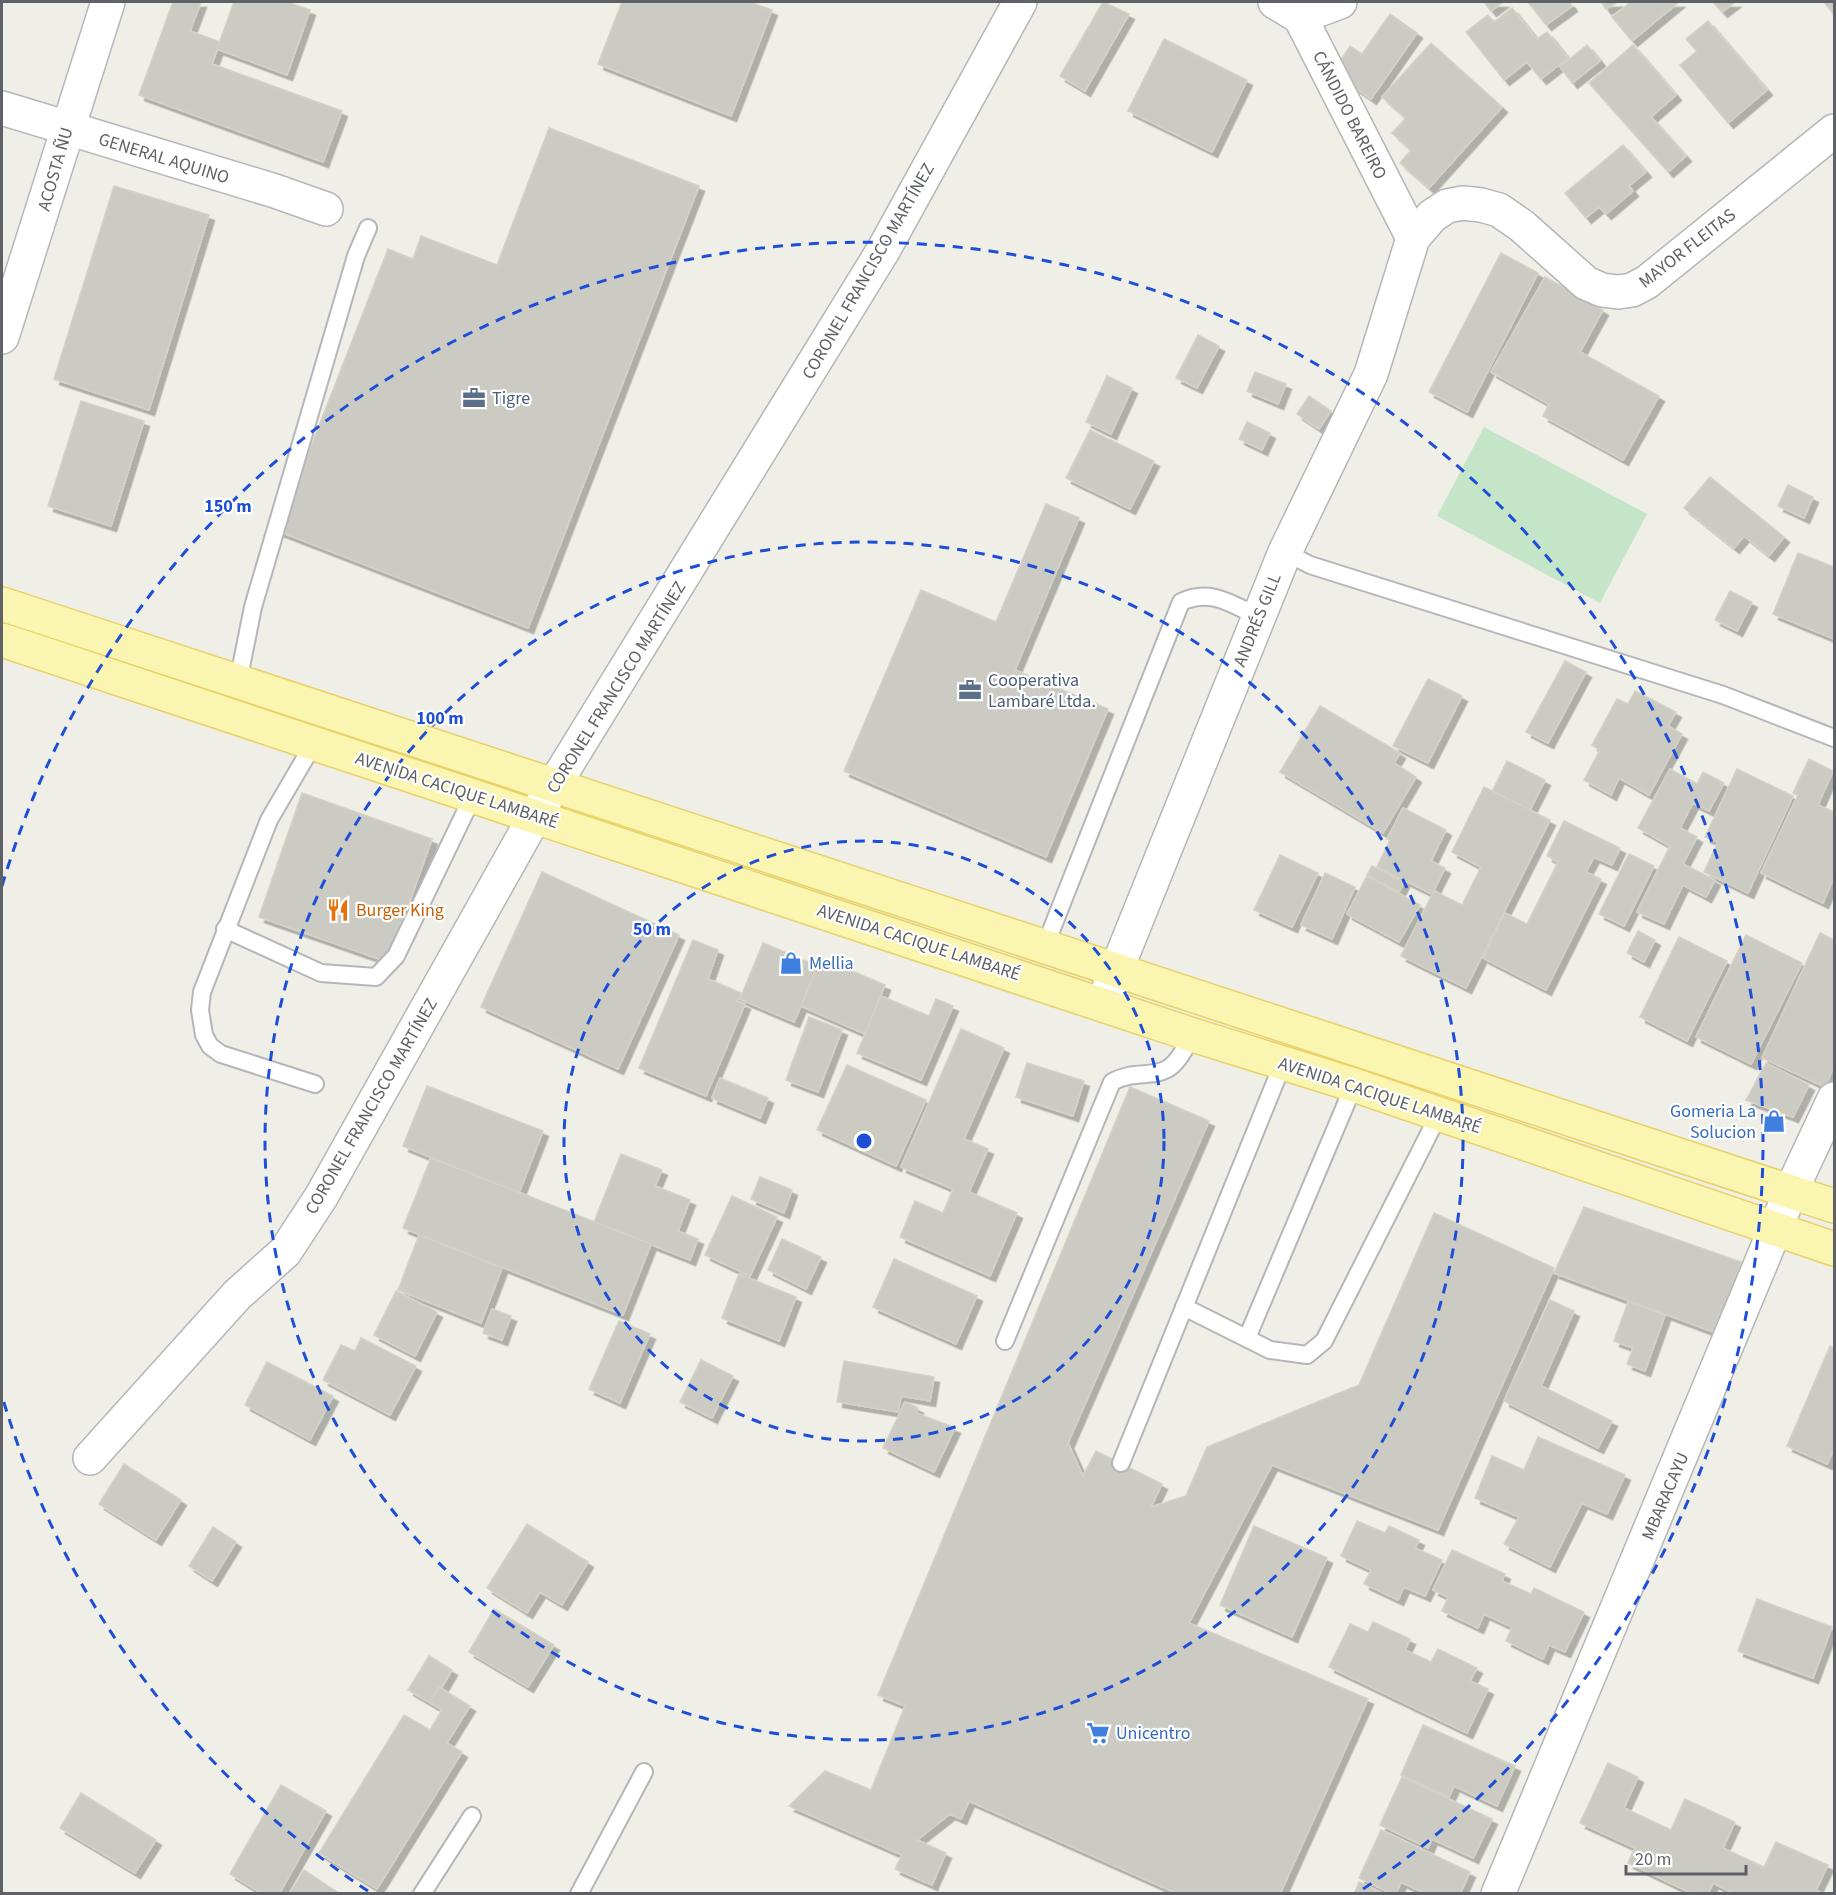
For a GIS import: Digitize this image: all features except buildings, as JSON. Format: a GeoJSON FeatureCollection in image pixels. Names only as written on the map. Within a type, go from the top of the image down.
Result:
{"type":"FeatureCollection","features":[{"type":"Feature","properties":{"kind":"main road","name":"AVENIDA CACIQUE LAMBARÉ"},"geometry":{"type":"LineString","coordinates":[[2,604],[1834,1206]]}},
{"type":"Feature","properties":{"kind":"main road","name":"AVENIDA CACIQUE LAMBARÉ"},"geometry":{"type":"LineString","coordinates":[[2,640],[1103,1003],[1193,1035],[1354,1085],[1834,1249]]}},
{"type":"Feature","properties":{"kind":"street","name":"ACOSTA ÑU"},"geometry":{"type":"LineString","coordinates":[[2,337],[27,262],[66,128],[108,2]]}},
{"type":"Feature","properties":{"kind":"street","name":"CORONEL FRANCISCO MARTÍNEZ"},"geometry":{"type":"LineString","coordinates":[[90,1458],[237,1294],[285,1252],[321,1197],[535,816],[884,249],[1020,2]]}},
{"type":"Feature","properties":{"kind":"street"},"geometry":{"type":"LineString","coordinates":[[1288,9],[1340,2]]}},
{"type":"Feature","properties":{"kind":"street","name":"CÁNDIDO BAREIRO"},"geometry":{"type":"LineString","coordinates":[[1288,9],[1413,238]]}},
{"type":"Feature","properties":{"kind":"street","name":"GENERAL AQUINO"},"geometry":{"type":"LineString","coordinates":[[2,108],[275,191],[326,209]]}},
{"type":"Feature","properties":{"kind":"street","name":"MAYOR FLEITAS"},"geometry":{"type":"LineString","coordinates":[[1413,238],[1432,216],[1448,206],[1463,203],[1480,205],[1499,210],[1522,226],[1586,283],[1602,290],[1632,290],[1647,282],[1834,131]]}},
{"type":"Feature","properties":{"kind":"street","name":"ANDRÉS GILL"},"geometry":{"type":"LineString","coordinates":[[1103,1003],[1114,970],[1285,552],[1371,374],[1413,238]]}},
{"type":"Feature","properties":{"kind":"street","name":"MBARACAYU"},"geometry":{"type":"LineString","coordinates":[[1498,1893],[1791,1191],[1834,1099]]}},
{"type":"Feature","properties":{"kind":"lane"},"geometry":{"type":"LineString","coordinates":[[238,682],[253,607],[356,256],[368,228]]}},
{"type":"Feature","properties":{"kind":"lane"},"geometry":{"type":"LineString","coordinates":[[1285,552],[1310,565],[1723,695],[1834,738]]}},
{"type":"Feature","properties":{"kind":"lane"},"geometry":{"type":"LineString","coordinates":[[1045,946],[1181,602],[1197,595],[1213,597],[1259,617]]}},
{"type":"Feature","properties":{"kind":"lane"},"geometry":{"type":"LineString","coordinates":[[314,743],[269,820],[202,992],[200,1010],[204,1035],[210,1046],[221,1054],[315,1084]]}},
{"type":"Feature","properties":{"kind":"lane"},"geometry":{"type":"LineString","coordinates":[[225,929],[321,973],[376,977],[396,956],[473,796]]}},
{"type":"Feature","properties":{"kind":"lane"},"geometry":{"type":"LineString","coordinates":[[1005,1341],[1112,1082],[1125,1075],[1167,1070],[1176,1061],[1193,1035]]}},
{"type":"Feature","properties":{"kind":"lane"},"geometry":{"type":"LineString","coordinates":[[1121,1463],[1283,1063]]}},
{"type":"Feature","properties":{"kind":"lane"},"geometry":{"type":"LineString","coordinates":[[1247,1338],[1354,1085]]}},
{"type":"Feature","properties":{"kind":"lane"},"geometry":{"type":"LineString","coordinates":[[1184,1307],[1270,1350],[1307,1355],[1323,1341],[1439,1114]]}},
{"type":"Feature","properties":{"kind":"lane"},"geometry":{"type":"LineString","coordinates":[[579,1893],[644,1772]]}},
{"type":"Feature","properties":{"kind":"lane"},"geometry":{"type":"LineString","coordinates":[[422,1893],[472,1816]]}},
{"type":"Feature","properties":{"kind":"green space"},"geometry":{"type":"Polygon","coordinates":[[[1484,427],[1647,514],[1600,603],[1437,516],[1484,427]]]}},
{"type":"Feature","properties":{"kind":"place","name":"Tigre"},"geometry":{"type":"Point","coordinates":[474,398]}},
{"type":"Feature","properties":{"kind":"place","name":"Cooperativa Lambaré Ltda."},"geometry":{"type":"Point","coordinates":[970,690]}},
{"type":"Feature","properties":{"kind":"place","name":"Burger King"},"geometry":{"type":"Point","coordinates":[338,910]}},
{"type":"Feature","properties":{"kind":"place","name":"Mellia"},"geometry":{"type":"Point","coordinates":[791,963]}},
{"type":"Feature","properties":{"kind":"place","name":"Gomeria La Solucion"},"geometry":{"type":"Point","coordinates":[1774,1121]}},
{"type":"Feature","properties":{"kind":"place","name":"Unicentro"},"geometry":{"type":"Point","coordinates":[1098,1733]}}]}
